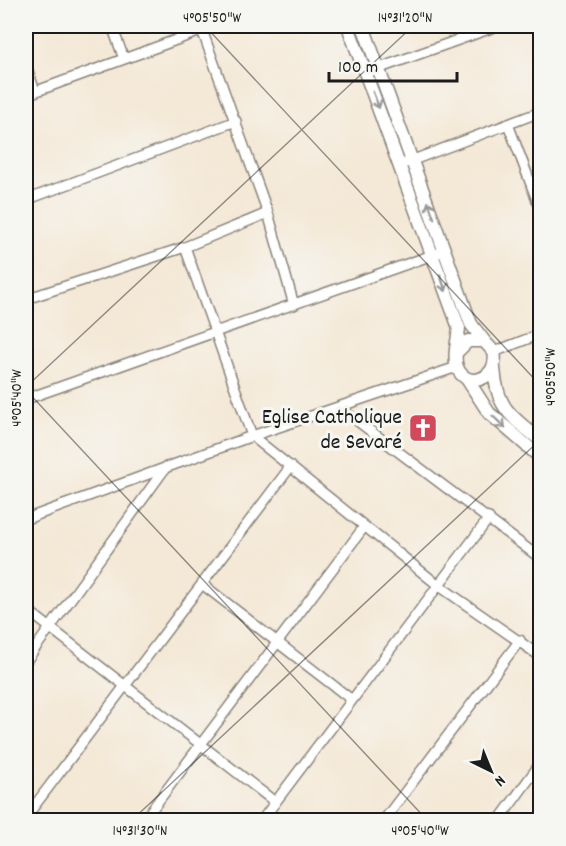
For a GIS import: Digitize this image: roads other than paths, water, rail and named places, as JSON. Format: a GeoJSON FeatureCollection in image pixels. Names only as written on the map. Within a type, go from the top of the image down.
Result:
{"type":"FeatureCollection","features":[{"type":"Feature","properties":{"kind":"street"},"geometry":{"type":"LineString","coordinates":[[112,26],[124,59]]}},
{"type":"Feature","properties":{"kind":"street"},"geometry":{"type":"LineString","coordinates":[[26,66],[30,93],[214,26]]}},
{"type":"Feature","properties":{"kind":"street"},"geometry":{"type":"LineString","coordinates":[[348,26],[400,165],[471,324],[495,352],[496,392],[505,407],[540,440]]}},
{"type":"Feature","properties":{"kind":"street"},"geometry":{"type":"LineString","coordinates":[[363,26],[414,160],[440,253],[459,328],[457,367],[489,413],[540,457]]}},
{"type":"Feature","properties":{"kind":"street"},"geometry":{"type":"LineString","coordinates":[[366,73],[497,26]]}},
{"type":"Feature","properties":{"kind":"street"},"geometry":{"type":"LineString","coordinates":[[202,30],[268,213],[294,304]]}},
{"type":"Feature","properties":{"kind":"street"},"geometry":{"type":"LineString","coordinates":[[400,165],[540,112]]}},
{"type":"Feature","properties":{"kind":"street"},"geometry":{"type":"LineString","coordinates":[[26,200],[236,121]]}},
{"type":"Feature","properties":{"kind":"street"},"geometry":{"type":"LineString","coordinates":[[508,124],[540,208]]}},
{"type":"Feature","properties":{"kind":"street"},"geometry":{"type":"LineString","coordinates":[[26,299],[185,247],[268,213]]}},
{"type":"Feature","properties":{"kind":"street"},"geometry":{"type":"LineString","coordinates":[[185,247],[252,436],[438,585],[540,656]]}},
{"type":"Feature","properties":{"kind":"street"},"geometry":{"type":"LineString","coordinates":[[26,399],[440,253]]}},
{"type":"Feature","properties":{"kind":"street"},"geometry":{"type":"LineString","coordinates":[[495,352],[540,334]]}},
{"type":"Feature","properties":{"kind":"street"},"geometry":{"type":"LineString","coordinates":[[457,352],[468,341],[484,341]]}},
{"type":"Feature","properties":{"kind":"street"},"geometry":{"type":"LineString","coordinates":[[26,519],[252,436],[457,367]]}},
{"type":"Feature","properties":{"kind":"street"},"geometry":{"type":"LineString","coordinates":[[467,379],[483,379],[494,368]]}},
{"type":"Feature","properties":{"kind":"street"},"geometry":{"type":"LineString","coordinates":[[340,408],[540,558]]}},
{"type":"Feature","properties":{"kind":"street"},"geometry":{"type":"LineString","coordinates":[[36,820],[27,811],[125,686],[291,466]]}},
{"type":"Feature","properties":{"kind":"street"},"geometry":{"type":"LineString","coordinates":[[26,661],[166,467]]}},
{"type":"Feature","properties":{"kind":"street"},"geometry":{"type":"LineString","coordinates":[[262,820],[489,518]]}},
{"type":"Feature","properties":{"kind":"street"},"geometry":{"type":"LineString","coordinates":[[144,820],[364,527]]}},
{"type":"Feature","properties":{"kind":"street"},"geometry":{"type":"LineString","coordinates":[[202,584],[352,700]]}},
{"type":"Feature","properties":{"kind":"street"},"geometry":{"type":"LineString","coordinates":[[26,609],[275,802]]}},
{"type":"Feature","properties":{"kind":"street"},"geometry":{"type":"LineString","coordinates":[[384,820],[520,640]]}},
{"type":"Feature","properties":{"kind":"street"},"geometry":{"type":"LineString","coordinates":[[499,820],[540,764]]}},
{"type":"Feature","properties":{"kind":"place","name":"Eglise Catholique de Sevaré"},"geometry":{"type":"Point","coordinates":[423,428]}}]}
